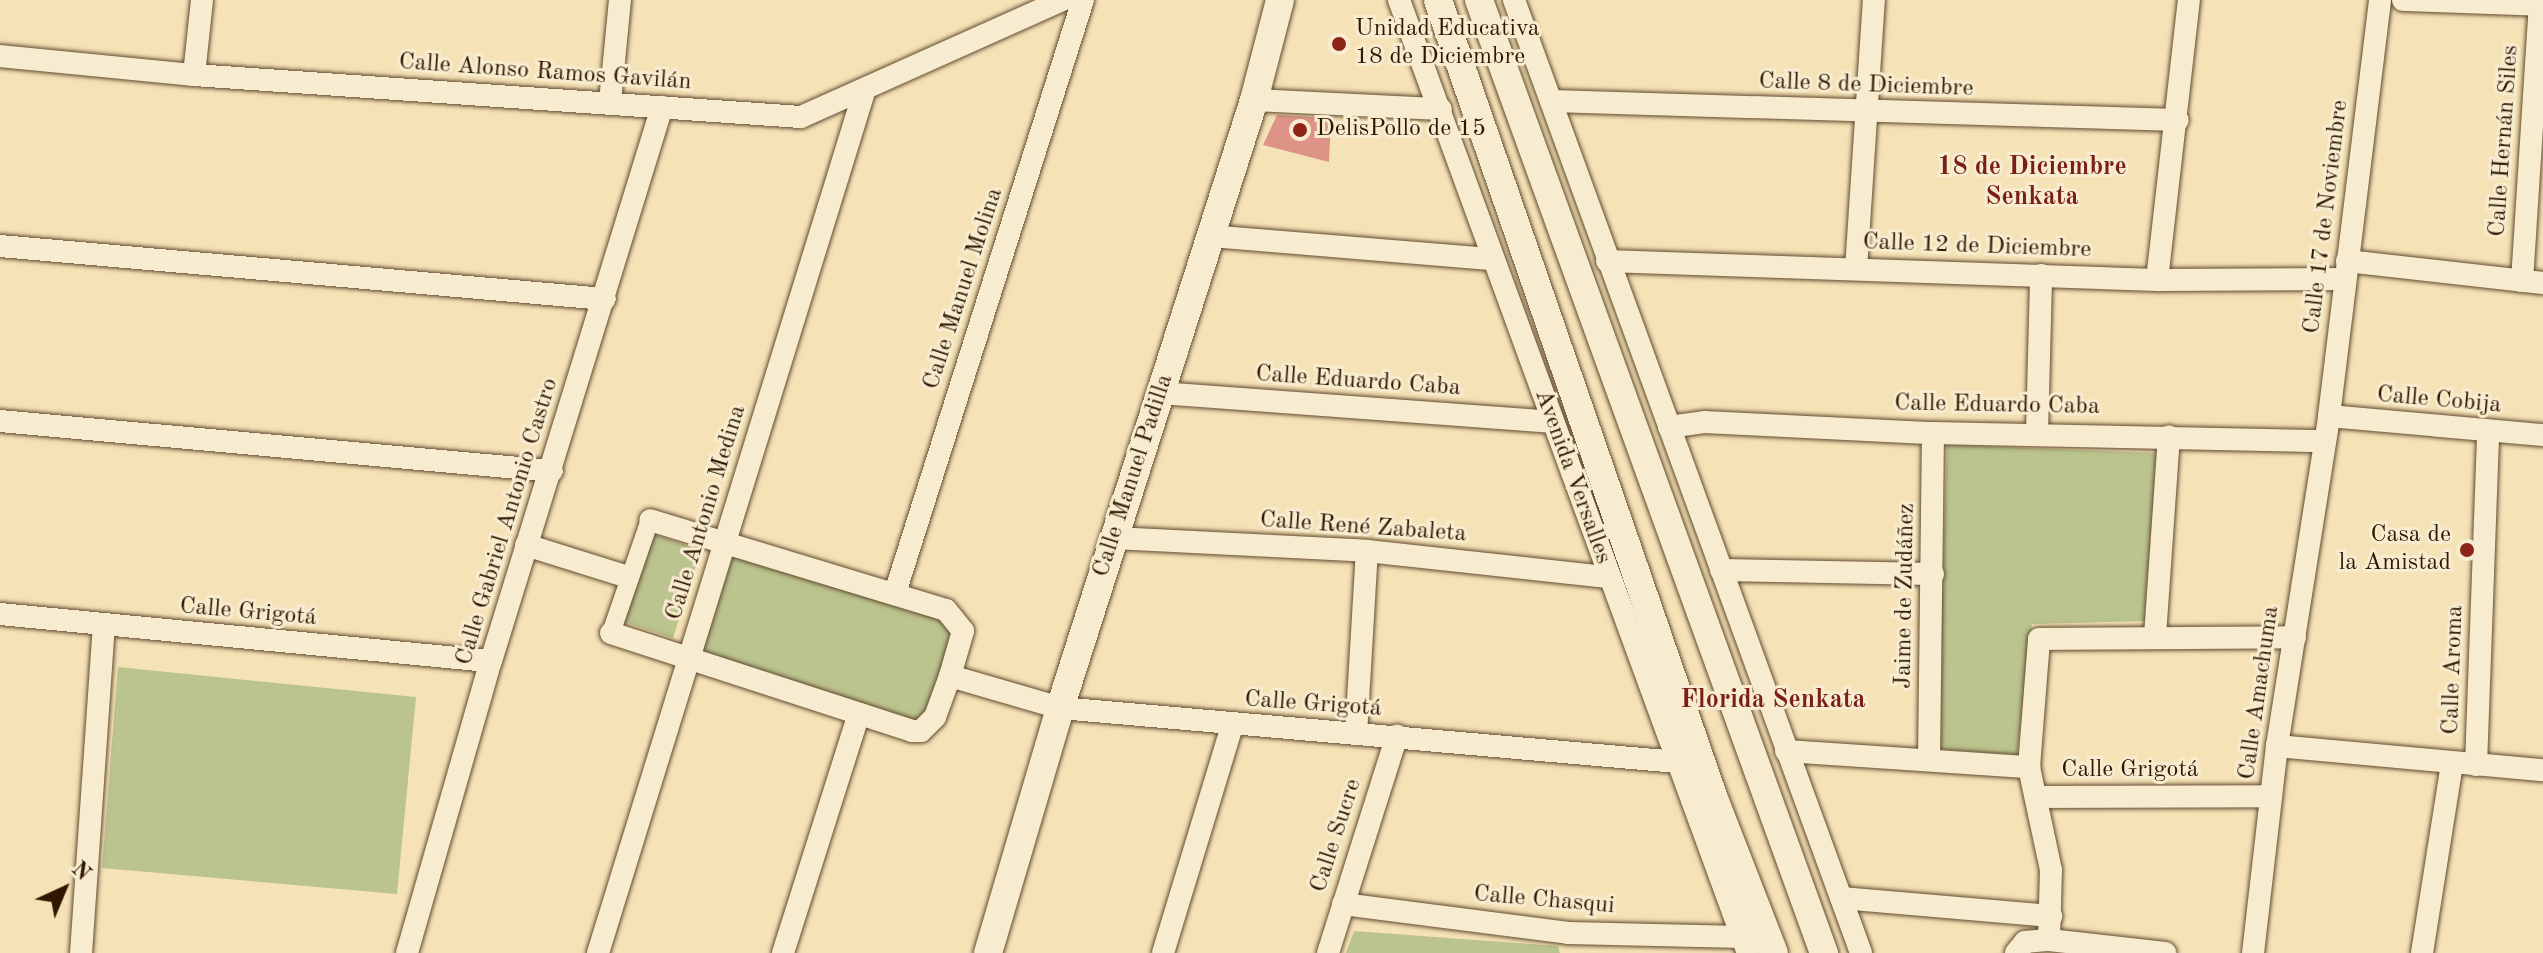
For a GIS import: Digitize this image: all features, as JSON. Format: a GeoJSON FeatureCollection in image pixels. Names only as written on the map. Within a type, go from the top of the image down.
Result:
{"type":"FeatureCollection","features":[{"type":"Feature","properties":{"kind":"street"},"geometry":{"type":"LineString","coordinates":[[194,75],[202,0]]}},
{"type":"Feature","properties":{"kind":"street"},"geometry":{"type":"LineString","coordinates":[[610,102],[620,0]]}},
{"type":"Feature","properties":{"kind":"street","name":"Calle Manuel Molina"},"geometry":{"type":"LineString","coordinates":[[895,593],[1083,0]]}},
{"type":"Feature","properties":{"kind":"street","name":"Calle Manuel Padilla"},"geometry":{"type":"LineString","coordinates":[[988,953],[1060,708],[1254,100],[1280,0]]}},
{"type":"Feature","properties":{"kind":"street","name":"Avenida Versalles"},"geometry":{"type":"LineString","coordinates":[[1399,0],[1441,109],[1491,259],[1745,945]]}},
{"type":"Feature","properties":{"kind":"street","name":"Avenida Versalles"},"geometry":{"type":"LineString","coordinates":[[1438,0],[1713,796],[1774,953]]}},
{"type":"Feature","properties":{"kind":"street"},"geometry":{"type":"LineString","coordinates":[[1479,0],[1824,953]]}},
{"type":"Feature","properties":{"kind":"street"},"geometry":{"type":"LineString","coordinates":[[1514,0],[1861,953]]}},
{"type":"Feature","properties":{"kind":"street"},"geometry":{"type":"LineString","coordinates":[[1856,269],[1874,0]]}},
{"type":"Feature","properties":{"kind":"street"},"geometry":{"type":"LineString","coordinates":[[2157,280],[2178,120],[2189,0]]}},
{"type":"Feature","properties":{"kind":"street","name":"Calle 17 de Noviembre"},"geometry":{"type":"LineString","coordinates":[[2324,441],[2380,0]]}},
{"type":"Feature","properties":{"kind":"street"},"geometry":{"type":"LineString","coordinates":[[2403,0],[2541,4]]}},
{"type":"Feature","properties":{"kind":"street","name":"Calle Alonso Ramos Gavilán"},"geometry":{"type":"LineString","coordinates":[[0,56],[194,75],[801,117],[1050,3]]}},
{"type":"Feature","properties":{"kind":"street","name":"Calle Hernán Siles"},"geometry":{"type":"LineString","coordinates":[[2532,282],[2541,4]]}},
{"type":"Feature","properties":{"kind":"street","name":"Calle Antonio Medina"},"geometry":{"type":"LineString","coordinates":[[598,953],[865,89]]}},
{"type":"Feature","properties":{"kind":"street"},"geometry":{"type":"LineString","coordinates":[[1254,100],[1441,109]]}},
{"type":"Feature","properties":{"kind":"street","name":"Calle 8 de Diciembre"},"geometry":{"type":"LineString","coordinates":[[1552,101],[1867,114],[2178,120]]}},
{"type":"Feature","properties":{"kind":"street","name":"Calle Gabriel Antonio Castro"},"geometry":{"type":"LineString","coordinates":[[407,953],[491,661],[662,107]]}},
{"type":"Feature","properties":{"kind":"street"},"geometry":{"type":"LineString","coordinates":[[1210,236],[1491,259]]}},
{"type":"Feature","properties":{"kind":"street"},"geometry":{"type":"LineString","coordinates":[[0,246],[605,299]]}},
{"type":"Feature","properties":{"kind":"street","name":"Calle 12 de Diciembre"},"geometry":{"type":"LineString","coordinates":[[1607,261],[2157,280],[2346,270],[2532,282]]}},
{"type":"Feature","properties":{"kind":"street"},"geometry":{"type":"LineString","coordinates":[[2037,433],[2041,275]]}},
{"type":"Feature","properties":{"kind":"street","name":"Calle Eduardo Caba"},"geometry":{"type":"LineString","coordinates":[[1160,393],[1551,422]]}},
{"type":"Feature","properties":{"kind":"street","name":"Calle Cobija"},"geometry":{"type":"LineString","coordinates":[[2329,416],[2543,435]]}},
{"type":"Feature","properties":{"kind":"street"},"geometry":{"type":"LineString","coordinates":[[0,421],[552,471]]}},
{"type":"Feature","properties":{"kind":"street","name":"Calle Eduardo Caba"},"geometry":{"type":"LineString","coordinates":[[1669,427],[1810,425],[1933,433],[2324,441]]}},
{"type":"Feature","properties":{"kind":"street","name":"Calle Aroma"},"geometry":{"type":"LineString","coordinates":[[2476,765],[2488,432]]}},
{"type":"Feature","properties":{"kind":"street","name":"Jaime de Zudáñez"},"geometry":{"type":"LineString","coordinates":[[1929,760],[1933,433]]}},
{"type":"Feature","properties":{"kind":"street"},"geometry":{"type":"LineString","coordinates":[[2155,636],[2169,436]]}},
{"type":"Feature","properties":{"kind":"street","name":"Calle Amachuma"},"geometry":{"type":"LineString","coordinates":[[2253,953],[2277,746],[2324,441]]}},
{"type":"Feature","properties":{"kind":"street"},"geometry":{"type":"LineString","coordinates":[[650,520],[895,593],[946,610],[960,622],[963,631],[935,717],[921,731],[689,662],[611,633],[650,520]]}},
{"type":"Feature","properties":{"kind":"street","name":"Calle René Zabaleta"},"geometry":{"type":"LineString","coordinates":[[1114,538],[1367,551],[1608,577]]}},
{"type":"Feature","properties":{"kind":"street"},"geometry":{"type":"LineString","coordinates":[[526,545],[628,577]]}},
{"type":"Feature","properties":{"kind":"street"},"geometry":{"type":"LineString","coordinates":[[1356,734],[1367,551]]}},
{"type":"Feature","properties":{"kind":"street"},"geometry":{"type":"LineString","coordinates":[[1721,570],[1933,574]]}},
{"type":"Feature","properties":{"kind":"street","name":"Calle Grigotá"},"geometry":{"type":"LineString","coordinates":[[0,614],[491,661]]}},
{"type":"Feature","properties":{"kind":"street"},"geometry":{"type":"LineString","coordinates":[[81,953],[104,626]]}},
{"type":"Feature","properties":{"kind":"street"},"geometry":{"type":"LineString","coordinates":[[2049,940],[2051,870],[2038,797],[2029,767],[2039,639],[2295,637]]}},
{"type":"Feature","properties":{"kind":"street","name":"Calle Grigotá"},"geometry":{"type":"LineString","coordinates":[[950,676],[1060,708],[1232,726],[1397,736],[1677,762]]}},
{"type":"Feature","properties":{"kind":"street"},"geometry":{"type":"LineString","coordinates":[[783,953],[859,714]]}},
{"type":"Feature","properties":{"kind":"street"},"geometry":{"type":"LineString","coordinates":[[1163,953],[1232,726]]}},
{"type":"Feature","properties":{"kind":"street","name":"Calle Sucre"},"geometry":{"type":"LineString","coordinates":[[1328,953],[1397,736]]}},
{"type":"Feature","properties":{"kind":"street"},"geometry":{"type":"LineString","coordinates":[[2277,746],[2543,770]]}},
{"type":"Feature","properties":{"kind":"street","name":"Calle Grigotá"},"geometry":{"type":"LineString","coordinates":[[1786,751],[2029,767]]}},
{"type":"Feature","properties":{"kind":"street","name":"Calle Aroma"},"geometry":{"type":"LineString","coordinates":[[2422,953],[2452,763]]}},
{"type":"Feature","properties":{"kind":"street","name":"Calle Grigotá"},"geometry":{"type":"LineString","coordinates":[[2038,797],[2271,796]]}},
{"type":"Feature","properties":{"kind":"street"},"geometry":{"type":"LineString","coordinates":[[1841,898],[2051,916]]}},
{"type":"Feature","properties":{"kind":"street","name":"Calle Chasqui"},"geometry":{"type":"LineString","coordinates":[[1343,904],[1571,943],[1745,945]]}},
{"type":"Feature","properties":{"kind":"street"},"geometry":{"type":"LineString","coordinates":[[2016,953],[2025,942],[2049,940],[2165,953]]}},
{"type":"Feature","properties":{"kind":"green space"},"geometry":{"type":"Polygon","coordinates":[[[1947,445],[2156,453],[2146,621],[2032,624],[2017,755],[1937,749],[1947,445]]]}},
{"type":"Feature","properties":{"kind":"green space"},"geometry":{"type":"Polygon","coordinates":[[[646,532],[701,550],[673,638],[618,620],[646,532]]]}},
{"type":"Feature","properties":{"kind":"green space"},"geometry":{"type":"Polygon","coordinates":[[[734,552],[941,617],[953,636],[930,710],[916,723],[702,654],[734,552]]]}},
{"type":"Feature","properties":{"kind":"green space"},"geometry":{"type":"Polygon","coordinates":[[[118,667],[416,697],[397,894],[102,868],[118,667]]]}},
{"type":"Feature","properties":{"kind":"green space"},"geometry":{"type":"Polygon","coordinates":[[[1354,931],[1558,946],[1560,953],[1346,953],[1354,931]]]}},
{"type":"Feature","properties":{"kind":"building","name":"DelisPollo de 15"},"geometry":{"type":"Polygon","coordinates":[[[1277,115],[1331,118],[1329,162],[1263,145],[1277,115]]]}},
{"type":"Feature","properties":{"kind":"place","name":"Unidad Educativa 18 de Diciembre"},"geometry":{"type":"Point","coordinates":[1339,44]}},
{"type":"Feature","properties":{"kind":"place","name":"DelisPollo de 15"},"geometry":{"type":"Point","coordinates":[1300,130]}},
{"type":"Feature","properties":{"kind":"place","name":"Casa de la Amistad"},"geometry":{"type":"Point","coordinates":[2467,550]}},
{"type":"Feature","properties":{"kind":"district","name":"18 de Diciembre Senkata"},"geometry":{"type":"Point","coordinates":[2032,183]}},
{"type":"Feature","properties":{"kind":"district","name":"Florida Senkata"},"geometry":{"type":"Point","coordinates":[1773,701]}}]}
